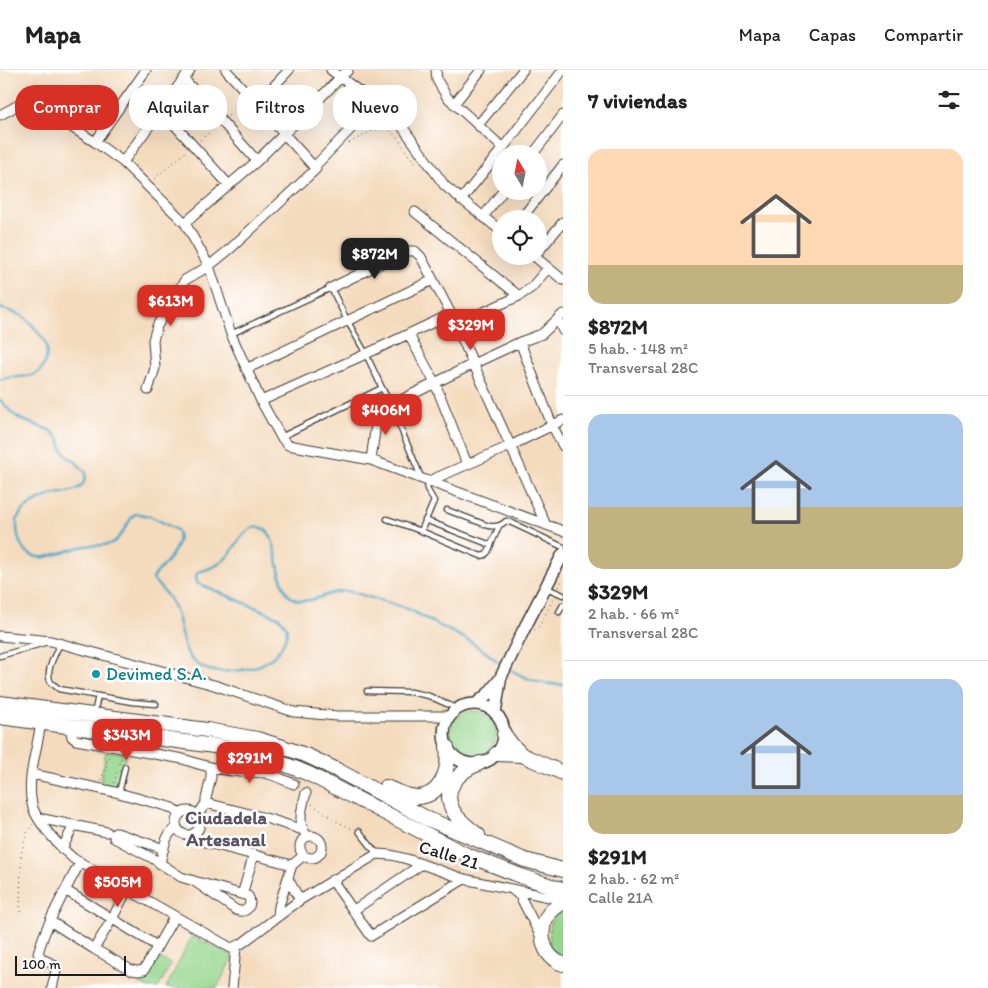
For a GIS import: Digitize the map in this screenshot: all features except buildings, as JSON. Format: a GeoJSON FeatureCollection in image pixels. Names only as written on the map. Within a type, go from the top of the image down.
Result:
{"type":"FeatureCollection","features":[{"type":"Feature","properties":{"kind":"highway"},"geometry":{"type":"LineString","coordinates":[[0,703],[207,730],[257,739],[308,756],[428,818],[525,860],[563,870]]}},
{"type":"Feature","properties":{"kind":"highway"},"geometry":{"type":"LineString","coordinates":[[0,717],[232,748],[256,754],[318,778],[468,855],[521,876],[563,889]]}},
{"type":"Feature","properties":{"kind":"highway"},"geometry":{"type":"LineString","coordinates":[[504,734],[522,755],[563,773]]}},
{"type":"Feature","properties":{"kind":"highway"},"geometry":{"type":"LineString","coordinates":[[337,770],[370,780],[408,796],[422,796],[434,790],[443,780],[448,764],[447,747]]}},
{"type":"Feature","properties":{"kind":"highway"},"geometry":{"type":"LineString","coordinates":[[496,754],[522,755]]}},
{"type":"Feature","properties":{"kind":"highway"},"geometry":{"type":"LineString","coordinates":[[480,763],[471,766],[454,781],[450,801],[453,811],[461,821],[490,845]]}},
{"type":"Feature","properties":{"kind":"highway"},"geometry":{"type":"LineString","coordinates":[[563,902],[552,911],[544,927],[544,943],[549,955],[563,964]]}},
{"type":"Feature","properties":{"kind":"main road"},"geometry":{"type":"LineString","coordinates":[[476,704],[488,694],[502,676],[519,640],[551,590],[563,554]]}},
{"type":"Feature","properties":{"kind":"main road"},"geometry":{"type":"LineString","coordinates":[[495,713],[502,676]]}},
{"type":"Feature","properties":{"kind":"main road"},"geometry":{"type":"LineString","coordinates":[[476,704],[495,713],[503,726],[504,734],[503,741],[496,754],[489,760],[471,764],[457,759],[451,753],[444,739],[444,731],[446,723],[454,712],[466,705],[476,704]]}},
{"type":"Feature","properties":{"kind":"street"},"geometry":{"type":"LineString","coordinates":[[94,142],[146,70]]}},
{"type":"Feature","properties":{"kind":"street"},"geometry":{"type":"LineString","coordinates":[[180,85],[190,70]]}},
{"type":"Feature","properties":{"kind":"street"},"geometry":{"type":"LineString","coordinates":[[226,70],[240,85]]}},
{"type":"Feature","properties":{"kind":"street"},"geometry":{"type":"LineString","coordinates":[[275,85],[290,70]]}},
{"type":"Feature","properties":{"kind":"street"},"geometry":{"type":"LineString","coordinates":[[332,70],[351,85]]}},
{"type":"Feature","properties":{"kind":"street"},"geometry":{"type":"LineString","coordinates":[[185,223],[257,161],[348,70]]}},
{"type":"Feature","properties":{"kind":"street"},"geometry":{"type":"LineString","coordinates":[[436,70],[437,80],[447,98],[500,145]]}},
{"type":"Feature","properties":{"kind":"street"},"geometry":{"type":"LineString","coordinates":[[454,104],[481,70]]}},
{"type":"Feature","properties":{"kind":"street"},"geometry":{"type":"LineString","coordinates":[[478,125],[523,70]]}},
{"type":"Feature","properties":{"kind":"street"},"geometry":{"type":"LineString","coordinates":[[505,145],[563,70]]}},
{"type":"Feature","properties":{"kind":"street"},"geometry":{"type":"LineString","coordinates":[[184,79],[257,161]]}},
{"type":"Feature","properties":{"kind":"street"},"geometry":{"type":"LineString","coordinates":[[0,115],[24,102],[32,102],[123,162],[185,223],[209,266],[231,334],[246,369],[261,401],[288,446],[371,460],[563,531]]}},
{"type":"Feature","properties":{"kind":"street"},"geometry":{"type":"LineString","coordinates":[[539,145],[563,115]]}},
{"type":"Feature","properties":{"kind":"street"},"geometry":{"type":"LineString","coordinates":[[123,162],[146,130]]}},
{"type":"Feature","properties":{"kind":"street"},"geometry":{"type":"LineString","coordinates":[[179,130],[229,186]]}},
{"type":"Feature","properties":{"kind":"street"},"geometry":{"type":"LineString","coordinates":[[280,130],[314,167]]}},
{"type":"Feature","properties":{"kind":"street"},"geometry":{"type":"LineString","coordinates":[[148,390],[156,368],[154,340],[157,326],[185,280],[209,266],[230,249],[316,169],[314,167],[350,130]]}},
{"type":"Feature","properties":{"kind":"street"},"geometry":{"type":"LineString","coordinates":[[405,130],[445,186],[492,224]]}},
{"type":"Feature","properties":{"kind":"street"},"geometry":{"type":"LineString","coordinates":[[461,200],[492,162]]}},
{"type":"Feature","properties":{"kind":"street"},"geometry":{"type":"LineString","coordinates":[[528,210],[563,165]]}},
{"type":"Feature","properties":{"kind":"street"},"geometry":{"type":"LineString","coordinates":[[483,217],[496,200]]}},
{"type":"Feature","properties":{"kind":"street"},"geometry":{"type":"LineString","coordinates":[[415,212],[520,296]]}},
{"type":"Feature","properties":{"kind":"street"},"geometry":{"type":"LineString","coordinates":[[547,241],[563,222]]}},
{"type":"Feature","properties":{"kind":"street"},"geometry":{"type":"LineString","coordinates":[[331,288],[406,251],[415,252],[421,257],[451,314],[546,525]]}},
{"type":"Feature","properties":{"kind":"street"},"geometry":{"type":"LineString","coordinates":[[544,265],[563,280]]}},
{"type":"Feature","properties":{"kind":"street"},"geometry":{"type":"LineString","coordinates":[[456,325],[520,296],[531,288],[548,268]]}},
{"type":"Feature","properties":{"kind":"street"},"geometry":{"type":"LineString","coordinates":[[246,369],[433,280]]}},
{"type":"Feature","properties":{"kind":"street"},"geometry":{"type":"LineString","coordinates":[[261,401],[451,314]]}},
{"type":"Feature","properties":{"kind":"street"},"geometry":{"type":"LineString","coordinates":[[560,316],[563,331]]}},
{"type":"Feature","properties":{"kind":"street"},"geometry":{"type":"LineString","coordinates":[[371,460],[377,416],[391,405],[473,364],[542,334],[560,316]]}},
{"type":"Feature","properties":{"kind":"street"},"geometry":{"type":"LineString","coordinates":[[408,334],[435,383],[467,464]]}},
{"type":"Feature","properties":{"kind":"street"},"geometry":{"type":"LineString","coordinates":[[520,342],[552,425],[563,446]]}},
{"type":"Feature","properties":{"kind":"street"},"geometry":{"type":"LineString","coordinates":[[425,480],[510,446],[563,420]]}},
{"type":"Feature","properties":{"kind":"street"},"geometry":{"type":"LineString","coordinates":[[0,636],[60,643],[214,685],[294,712],[337,716],[454,712]]}},
{"type":"Feature","properties":{"kind":"street"},"geometry":{"type":"LineString","coordinates":[[41,722],[30,789],[31,804],[38,818],[62,849],[74,859],[231,948],[236,947],[300,900],[377,854]]}},
{"type":"Feature","properties":{"kind":"street"},"geometry":{"type":"LineString","coordinates":[[70,726],[72,737],[76,740],[118,745],[183,759],[211,768],[269,774],[294,784]]}},
{"type":"Feature","properties":{"kind":"street"},"geometry":{"type":"LineString","coordinates":[[197,816],[206,803],[212,777],[211,768]]}},
{"type":"Feature","properties":{"kind":"street"},"geometry":{"type":"LineString","coordinates":[[32,774],[119,793],[172,808],[179,814]]}},
{"type":"Feature","properties":{"kind":"street"},"geometry":{"type":"LineString","coordinates":[[206,803],[269,820],[306,833],[316,838],[322,847],[320,854],[314,858],[306,858],[300,850],[306,833],[301,823],[302,806],[306,793]]}},
{"type":"Feature","properties":{"kind":"street"},"geometry":{"type":"LineString","coordinates":[[189,811],[197,816],[199,824],[197,830],[192,834],[182,833],[177,828],[176,820],[179,814],[189,811]]}},
{"type":"Feature","properties":{"kind":"street"},"geometry":{"type":"LineString","coordinates":[[38,818],[107,832]]}},
{"type":"Feature","properties":{"kind":"street"},"geometry":{"type":"LineString","coordinates":[[62,849],[74,825]]}},
{"type":"Feature","properties":{"kind":"street"},"geometry":{"type":"LineString","coordinates":[[160,864],[169,834],[173,829],[177,828]]}},
{"type":"Feature","properties":{"kind":"street"},"geometry":{"type":"LineString","coordinates":[[164,849],[117,833],[113,837],[182,876],[248,896],[250,904],[246,911],[242,912],[194,881]]}},
{"type":"Feature","properties":{"kind":"street"},"geometry":{"type":"LineString","coordinates":[[192,834],[197,840],[292,865]]}},
{"type":"Feature","properties":{"kind":"street"},"geometry":{"type":"LineString","coordinates":[[234,908],[244,888],[254,854]]}},
{"type":"Feature","properties":{"kind":"street","name":"Calle 21"},"geometry":{"type":"LineString","coordinates":[[377,854],[391,855],[464,879],[554,898],[563,898]]}},
{"type":"Feature","properties":{"kind":"street"},"geometry":{"type":"LineString","coordinates":[[278,916],[279,906],[292,865],[303,856]]}},
{"type":"Feature","properties":{"kind":"street"},"geometry":{"type":"LineString","coordinates":[[52,988],[56,971],[53,964],[42,959],[38,953],[42,938],[80,862]]}},
{"type":"Feature","properties":{"kind":"street"},"geometry":{"type":"LineString","coordinates":[[354,910],[422,864]]}},
{"type":"Feature","properties":{"kind":"street"},"geometry":{"type":"LineString","coordinates":[[288,878],[300,900]]}},
{"type":"Feature","properties":{"kind":"street"},"geometry":{"type":"LineString","coordinates":[[332,880],[371,936],[464,879]]}},
{"type":"Feature","properties":{"kind":"street"},"geometry":{"type":"LineString","coordinates":[[511,889],[520,896],[544,943]]}},
{"type":"Feature","properties":{"kind":"street"},"geometry":{"type":"LineString","coordinates":[[65,890],[158,946]]}},
{"type":"Feature","properties":{"kind":"street"},"geometry":{"type":"LineString","coordinates":[[94,949],[127,890]]}},
{"type":"Feature","properties":{"kind":"street"},"geometry":{"type":"LineString","coordinates":[[50,921],[94,949],[131,970],[138,971],[144,970],[174,917]]}},
{"type":"Feature","properties":{"kind":"street"},"geometry":{"type":"LineString","coordinates":[[232,988],[236,947]]}},
{"type":"Feature","properties":{"kind":"lane"},"geometry":{"type":"LineString","coordinates":[[231,334],[331,288],[391,405],[434,502],[421,532]]}},
{"type":"Feature","properties":{"kind":"lane"},"geometry":{"type":"LineString","coordinates":[[281,437],[382,388]]}},
{"type":"Feature","properties":{"kind":"lane"},"geometry":{"type":"LineString","coordinates":[[447,510],[490,526],[499,526]]}},
{"type":"Feature","properties":{"kind":"lane"},"geometry":{"type":"LineString","coordinates":[[387,519],[481,556],[486,555],[499,526],[506,521],[563,547]]}},
{"type":"Feature","properties":{"kind":"lane"},"geometry":{"type":"LineString","coordinates":[[425,520],[491,545]]}},
{"type":"Feature","properties":{"kind":"lane"},"geometry":{"type":"LineString","coordinates":[[551,590],[563,595]]}},
{"type":"Feature","properties":{"kind":"lane"},"geometry":{"type":"LineString","coordinates":[[559,612],[563,605]]}},
{"type":"Feature","properties":{"kind":"lane"},"geometry":{"type":"LineString","coordinates":[[0,656],[51,641]]}},
{"type":"Feature","properties":{"kind":"lane"},"geometry":{"type":"LineString","coordinates":[[60,643],[49,670],[50,681],[59,689],[132,702],[156,704]]}},
{"type":"Feature","properties":{"kind":"lane"},"geometry":{"type":"LineString","coordinates":[[367,691],[411,692],[429,696],[454,712]]}},
{"type":"Feature","properties":{"kind":"lane"},"geometry":{"type":"LineString","coordinates":[[94,715],[98,696]]}},
{"type":"Feature","properties":{"kind":"lane"},"geometry":{"type":"LineString","coordinates":[[119,793],[125,767]]}},
{"type":"Feature","properties":{"kind":"lane"},"geometry":{"type":"LineString","coordinates":[[359,831],[377,854]]}},
{"type":"Feature","properties":{"kind":"path"},"geometry":{"type":"LineString","coordinates":[[345,146],[374,130],[386,128],[397,137],[416,163],[430,163]]}},
{"type":"Feature","properties":{"kind":"path"},"geometry":{"type":"LineString","coordinates":[[530,634],[540,625],[551,590],[563,579]]}},
{"type":"Feature","properties":{"kind":"path"},"geometry":{"type":"LineString","coordinates":[[100,781],[106,769],[107,760],[114,754],[118,745],[122,709]]}},
{"type":"Feature","properties":{"kind":"path"},"geometry":{"type":"LineString","coordinates":[[306,793],[309,802],[328,816],[338,823],[359,831]]}},
{"type":"Feature","properties":{"kind":"path"},"geometry":{"type":"LineString","coordinates":[[20,912],[21,854],[27,833],[38,818]]}},
{"type":"Feature","properties":{"kind":"path"},"geometry":{"type":"LineString","coordinates":[[429,842],[427,846],[422,848],[432,855],[448,860],[446,866]]}},
{"type":"Feature","properties":{"kind":"green space"},"geometry":{"type":"Polygon","coordinates":[[[473,711],[486,715],[492,721],[496,734],[492,747],[486,753],[473,757],[460,753],[454,747],[450,734],[454,721],[460,715],[473,711]]]}},
{"type":"Feature","properties":{"kind":"green space"},"geometry":{"type":"Polygon","coordinates":[[[106,751],[126,754],[120,788],[100,784],[106,751]]]}},
{"type":"Feature","properties":{"kind":"green space"},"geometry":{"type":"Polygon","coordinates":[[[563,908],[563,960],[550,948],[549,936],[554,916],[563,908]]]}},
{"type":"Feature","properties":{"kind":"green space"},"geometry":{"type":"Polygon","coordinates":[[[192,936],[233,956],[217,988],[166,988],[192,936]]]}},
{"type":"Feature","properties":{"kind":"green space"},"geometry":{"type":"Polygon","coordinates":[[[155,956],[171,964],[158,988],[148,988],[140,984],[155,956]]]}},
{"type":"Feature","properties":{"kind":"waterway"},"geometry":{"type":"LineString","coordinates":[[0,308],[23,316],[36,329],[45,342],[47,350],[45,363],[37,373],[0,380]]}},
{"type":"Feature","properties":{"kind":"waterway"},"geometry":{"type":"LineString","coordinates":[[0,400],[20,419],[49,430],[59,438],[62,449],[68,457],[76,462],[86,473],[85,480],[79,488],[41,499],[31,504],[21,513],[17,519],[17,528],[22,547],[31,555],[45,557],[89,545],[109,544],[119,537],[135,514],[151,517],[177,530],[178,539],[175,549],[153,579],[172,603],[187,652],[199,665],[209,670],[219,671],[250,668],[267,662],[279,651],[284,643],[287,628],[278,617],[197,583],[196,577],[198,572],[222,561],[243,535],[251,528],[256,527],[264,529],[270,536],[283,584],[287,593],[294,599],[307,601],[346,591],[393,604],[412,611],[464,638],[503,665]]}},
{"type":"Feature","properties":{"kind":"waterway"},"geometry":{"type":"LineString","coordinates":[[508,668],[534,680],[548,684],[563,684]]}},
{"type":"Feature","properties":{"kind":"place","name":"Devimed S.A."},"geometry":{"type":"Point","coordinates":[96,674]}},
{"type":"Feature","properties":{"kind":"district","name":"Ciudadela Artesanal"},"geometry":{"type":"Point","coordinates":[226,828]}}]}
